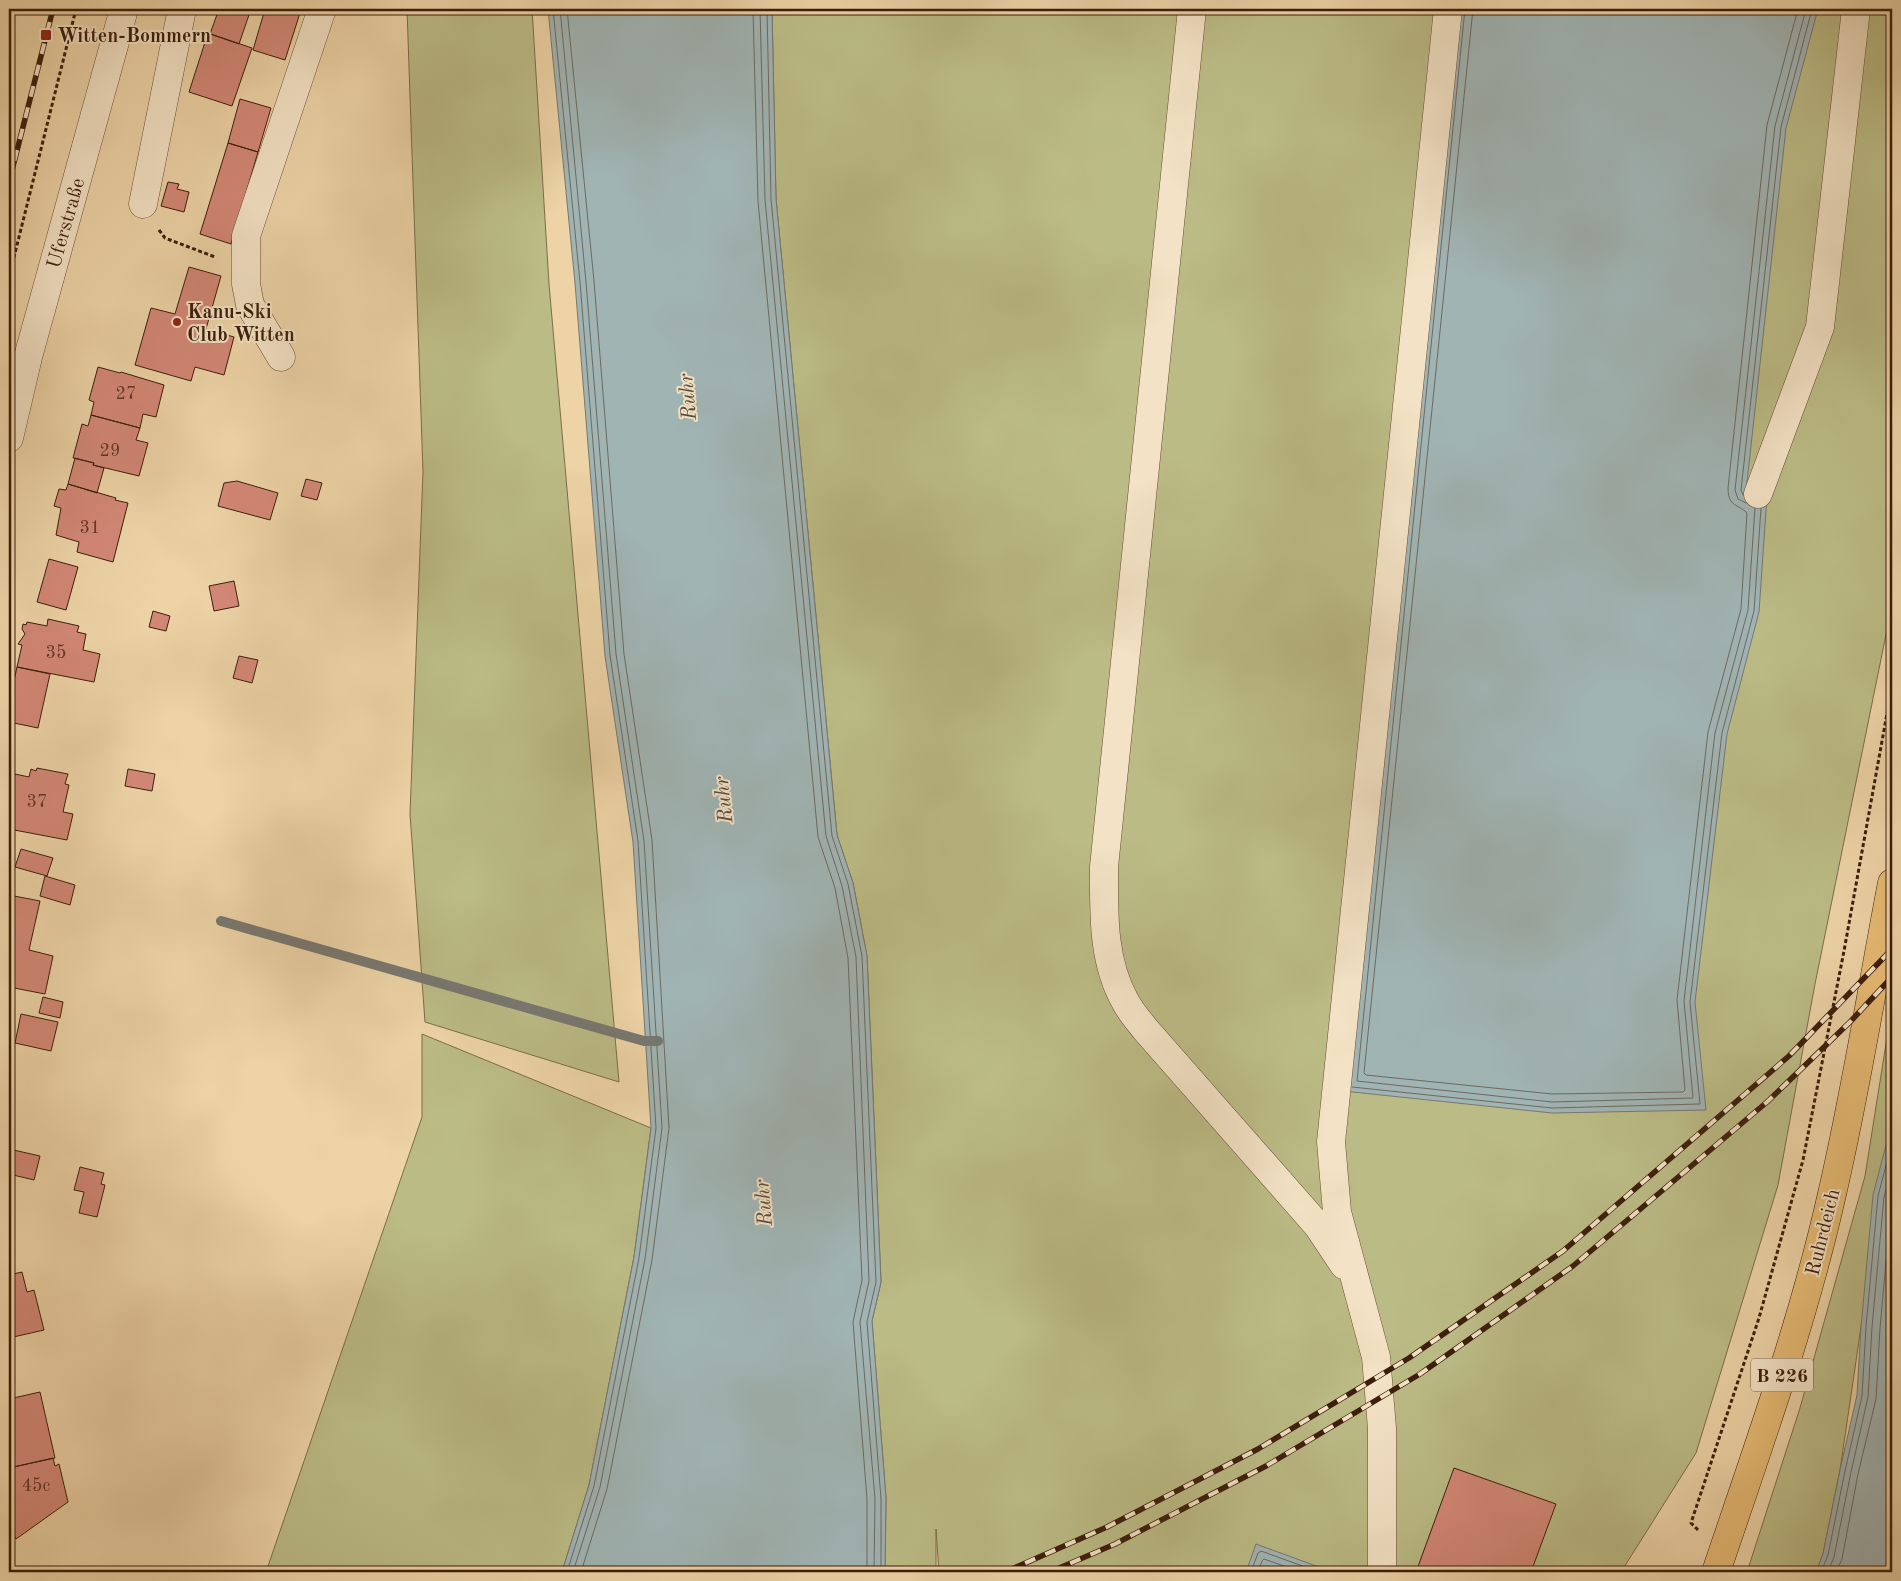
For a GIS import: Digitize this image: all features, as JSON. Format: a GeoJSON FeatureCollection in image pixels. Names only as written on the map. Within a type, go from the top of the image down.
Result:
{"type":"FeatureCollection","features":[{"type":"Feature","properties":{"kind":"main road","name":"Ruhrdeich"},"geometry":{"type":"LineString","coordinates":[[1719,1562],[1799,1322],[1832,1196],[1856,1086],[1892,883]]}},
{"type":"Feature","properties":{"kind":"street","name":"Uferstraße"},"geometry":{"type":"LineString","coordinates":[[9,438],[28,357],[124,9]]}},
{"type":"Feature","properties":{"kind":"street"},"geometry":{"type":"LineString","coordinates":[[143,204],[182,9]]}},
{"type":"Feature","properties":{"kind":"street"},"geometry":{"type":"LineString","coordinates":[[281,356],[250,305],[246,284],[246,236],[322,9]]}},
{"type":"Feature","properties":{"kind":"street"},"geometry":{"type":"LineString","coordinates":[[1192,9],[1104,867],[1104,915],[1109,962],[1124,1000],[1145,1029],[1318,1226],[1358,1288]]}},
{"type":"Feature","properties":{"kind":"street"},"geometry":{"type":"LineString","coordinates":[[1382,1572],[1382,1428],[1376,1357],[1337,1212],[1331,1142],[1448,9]]}},
{"type":"Feature","properties":{"kind":"street"},"geometry":{"type":"LineString","coordinates":[[1758,494],[1820,327],[1856,9]]}},
{"type":"Feature","properties":{"kind":"path"},"geometry":{"type":"LineString","coordinates":[[9,277],[76,9]]}},
{"type":"Feature","properties":{"kind":"path"},"geometry":{"type":"LineString","coordinates":[[143,204],[165,238],[223,260]]}},
{"type":"Feature","properties":{"kind":"path"},"geometry":{"type":"LineString","coordinates":[[1719,1562],[1691,1523],[1759,1318],[1802,1160],[1844,951],[1892,686]]}},
{"type":"Feature","properties":{"kind":"green space"},"geometry":{"type":"Polygon","coordinates":[[[407,9],[532,9],[549,284],[619,1082],[425,1022],[410,814],[423,472],[407,9]]]}},
{"type":"Feature","properties":{"kind":"green space"},"geometry":{"type":"Polygon","coordinates":[[[772,9],[1892,9],[1892,605],[1815,984],[1778,1185],[1696,1453],[1621,1572],[939,1572],[936,1529],[936,1572],[885,1572],[886,1498],[872,1321],[881,1282],[867,956],[853,883],[837,835],[776,199],[772,9]]]}},
{"type":"Feature","properties":{"kind":"green space"},"geometry":{"type":"Polygon","coordinates":[[[1892,1006],[1892,1159],[1861,1327],[1840,1470],[1823,1554],[1816,1572],[1747,1572],[1800,1408],[1865,1176],[1892,1006]]]}},
{"type":"Feature","properties":{"kind":"green space"},"geometry":{"type":"Polygon","coordinates":[[[422,1034],[651,1128],[634,1257],[589,1485],[562,1572],[266,1572],[422,1117],[422,1034]]]}},
{"type":"Feature","properties":{"kind":"water","name":"Ruhr"},"geometry":{"type":"Polygon","coordinates":[[[548,9],[772,9],[776,199],[837,835],[853,883],[867,956],[881,1282],[872,1321],[886,1498],[885,1572],[562,1572],[589,1485],[634,1257],[651,1128],[633,842],[605,656],[575,283],[548,9]]]}},
{"type":"Feature","properties":{"kind":"water"},"geometry":{"type":"Polygon","coordinates":[[[1454,9],[1818,9],[1786,128],[1746,491],[1767,496],[1759,612],[1727,734],[1695,1002],[1706,1110],[1552,1113],[1343,1091],[1454,9]]]}},
{"type":"Feature","properties":{"kind":"water"},"geometry":{"type":"Polygon","coordinates":[[[1892,1122],[1892,1572],[1816,1572],[1823,1554],[1857,1395],[1873,1195],[1892,1122]]]}},
{"type":"Feature","properties":{"kind":"water"},"geometry":{"type":"Polygon","coordinates":[[[1256,1544],[1327,1570],[1327,1572],[1246,1572],[1256,1544]]]}},
{"type":"Feature","properties":{"kind":"building"},"geometry":{"type":"Polygon","coordinates":[[[219,9],[251,9],[239,44],[210,34],[219,9]]]}},
{"type":"Feature","properties":{"kind":"building"},"geometry":{"type":"Polygon","coordinates":[[[265,9],[284,9],[300,13],[285,60],[253,50],[265,9]]]}},
{"type":"Feature","properties":{"kind":"building"},"geometry":{"type":"Polygon","coordinates":[[[208,33],[252,48],[232,106],[189,92],[208,33]]]}},
{"type":"Feature","properties":{"kind":"building"},"geometry":{"type":"Polygon","coordinates":[[[240,99],[271,108],[258,152],[228,143],[240,99]]]}},
{"type":"Feature","properties":{"kind":"building"},"geometry":{"type":"Polygon","coordinates":[[[228,143],[258,152],[231,244],[200,234],[228,143]]]}},
{"type":"Feature","properties":{"kind":"building"},"geometry":{"type":"Polygon","coordinates":[[[168,182],[179,184],[177,189],[189,192],[184,212],[161,206],[168,182]]]}},
{"type":"Feature","properties":{"kind":"building","name":"Kanu-Ski Club Witten"},"geometry":{"type":"Polygon","coordinates":[[[189,267],[221,276],[206,329],[234,337],[224,375],[195,367],[191,381],[135,365],[151,308],[175,314],[189,267]]]}},
{"type":"Feature","properties":{"kind":"building"},"geometry":{"type":"Polygon","coordinates":[[[98,367],[164,385],[156,417],[143,414],[140,428],[91,415],[94,402],[89,400],[98,367]]]}},
{"type":"Feature","properties":{"kind":"building"},"geometry":{"type":"Polygon","coordinates":[[[91,415],[140,428],[136,440],[148,443],[139,476],[73,458],[82,424],[88,426],[91,415]]]}},
{"type":"Feature","properties":{"kind":"building"},"geometry":{"type":"Polygon","coordinates":[[[75,458],[104,468],[97,493],[68,484],[75,458]]]}},
{"type":"Feature","properties":{"kind":"building"},"geometry":{"type":"Polygon","coordinates":[[[306,479],[322,483],[317,500],[301,496],[306,479]]]}},
{"type":"Feature","properties":{"kind":"building"},"geometry":{"type":"Polygon","coordinates":[[[237,481],[278,493],[270,520],[218,506],[224,483],[237,481]]]}},
{"type":"Feature","properties":{"kind":"building"},"geometry":{"type":"Polygon","coordinates":[[[68,484],[128,503],[113,562],[77,552],[79,542],[56,535],[61,508],[54,506],[59,489],[66,490],[68,484]]]}},
{"type":"Feature","properties":{"kind":"building"},"geometry":{"type":"Polygon","coordinates":[[[49,559],[78,567],[66,610],[37,602],[49,559]]]}},
{"type":"Feature","properties":{"kind":"building"},"geometry":{"type":"Polygon","coordinates":[[[234,581],[239,606],[214,611],[209,586],[234,581]]]}},
{"type":"Feature","properties":{"kind":"building"},"geometry":{"type":"Polygon","coordinates":[[[153,611],[170,616],[166,631],[149,627],[153,611]]]}},
{"type":"Feature","properties":{"kind":"building"},"geometry":{"type":"Polygon","coordinates":[[[48,619],[79,626],[77,632],[86,634],[83,650],[100,654],[94,682],[17,667],[22,645],[18,644],[25,634],[22,629],[23,624],[26,625],[27,622],[47,626],[48,619]]]}},
{"type":"Feature","properties":{"kind":"building"},"geometry":{"type":"Polygon","coordinates":[[[239,656],[258,660],[252,683],[233,678],[239,656]]]}},
{"type":"Feature","properties":{"kind":"building"},"geometry":{"type":"Polygon","coordinates":[[[17,667],[50,674],[38,728],[9,722],[9,703],[17,667]]]}},
{"type":"Feature","properties":{"kind":"building"},"geometry":{"type":"Polygon","coordinates":[[[37,768],[68,774],[65,784],[69,785],[63,812],[73,814],[67,840],[9,829],[10,784],[13,785],[15,774],[29,777],[31,769],[36,771],[37,768]]]}},
{"type":"Feature","properties":{"kind":"building"},"geometry":{"type":"Polygon","coordinates":[[[128,769],[155,774],[152,791],[125,786],[128,769]]]}},
{"type":"Feature","properties":{"kind":"building"},"geometry":{"type":"Polygon","coordinates":[[[21,849],[53,858],[47,876],[15,867],[21,849]]]}},
{"type":"Feature","properties":{"kind":"building"},"geometry":{"type":"Polygon","coordinates":[[[45,876],[75,885],[70,905],[40,896],[45,876]]]}},
{"type":"Feature","properties":{"kind":"building"},"geometry":{"type":"Polygon","coordinates":[[[9,895],[40,901],[29,950],[53,956],[45,994],[9,987],[9,895]]]}},
{"type":"Feature","properties":{"kind":"building"},"geometry":{"type":"Polygon","coordinates":[[[43,997],[63,1002],[60,1018],[39,1013],[43,997]]]}},
{"type":"Feature","properties":{"kind":"building"},"geometry":{"type":"Polygon","coordinates":[[[21,1014],[58,1022],[51,1051],[15,1043],[21,1014]]]}},
{"type":"Feature","properties":{"kind":"building"},"geometry":{"type":"Polygon","coordinates":[[[9,1149],[40,1156],[34,1180],[9,1174],[9,1149]]]}},
{"type":"Feature","properties":{"kind":"building"},"geometry":{"type":"Polygon","coordinates":[[[80,1167],[104,1173],[101,1184],[105,1185],[97,1217],[79,1213],[84,1192],[74,1190],[80,1167]]]}},
{"type":"Feature","properties":{"kind":"building"},"geometry":{"type":"Polygon","coordinates":[[[22,1272],[27,1292],[34,1290],[44,1330],[9,1338],[9,1275],[22,1272]]]}},
{"type":"Feature","properties":{"kind":"building"},"geometry":{"type":"Polygon","coordinates":[[[40,1392],[55,1458],[9,1468],[9,1399],[40,1392]]]}},
{"type":"Feature","properties":{"kind":"building"},"geometry":{"type":"Polygon","coordinates":[[[53,1458],[55,1466],[59,1464],[68,1502],[16,1539],[9,1525],[9,1468],[53,1458]]]}},
{"type":"Feature","properties":{"kind":"building"},"geometry":{"type":"Polygon","coordinates":[[[1454,1468],[1556,1504],[1531,1572],[1416,1572],[1454,1468]]]}},
{"type":"Feature","properties":{"kind":"waterway"},"geometry":{"type":"LineString","coordinates":[[221,921],[644,1041],[658,1041]]}},
{"type":"Feature","properties":{"kind":"railway"},"geometry":{"type":"LineString","coordinates":[[9,182],[53,9]]}},
{"type":"Feature","properties":{"kind":"railway"},"geometry":{"type":"LineString","coordinates":[[1005,1572],[1107,1527],[1258,1449],[1409,1358],[1563,1251],[1789,1056],[1892,949]]}},
{"type":"Feature","properties":{"kind":"railway"},"geometry":{"type":"LineString","coordinates":[[1050,1572],[1115,1544],[1266,1466],[1420,1374],[1573,1266],[1767,1102],[1850,1022],[1892,977]]}},
{"type":"Feature","properties":{"kind":"place","name":"Witten-Bommern"},"geometry":{"type":"Point","coordinates":[46,35]}},
{"type":"Feature","properties":{"kind":"place","name":"Kanu-Ski Club Witten"},"geometry":{"type":"Point","coordinates":[177,322]}}]}
